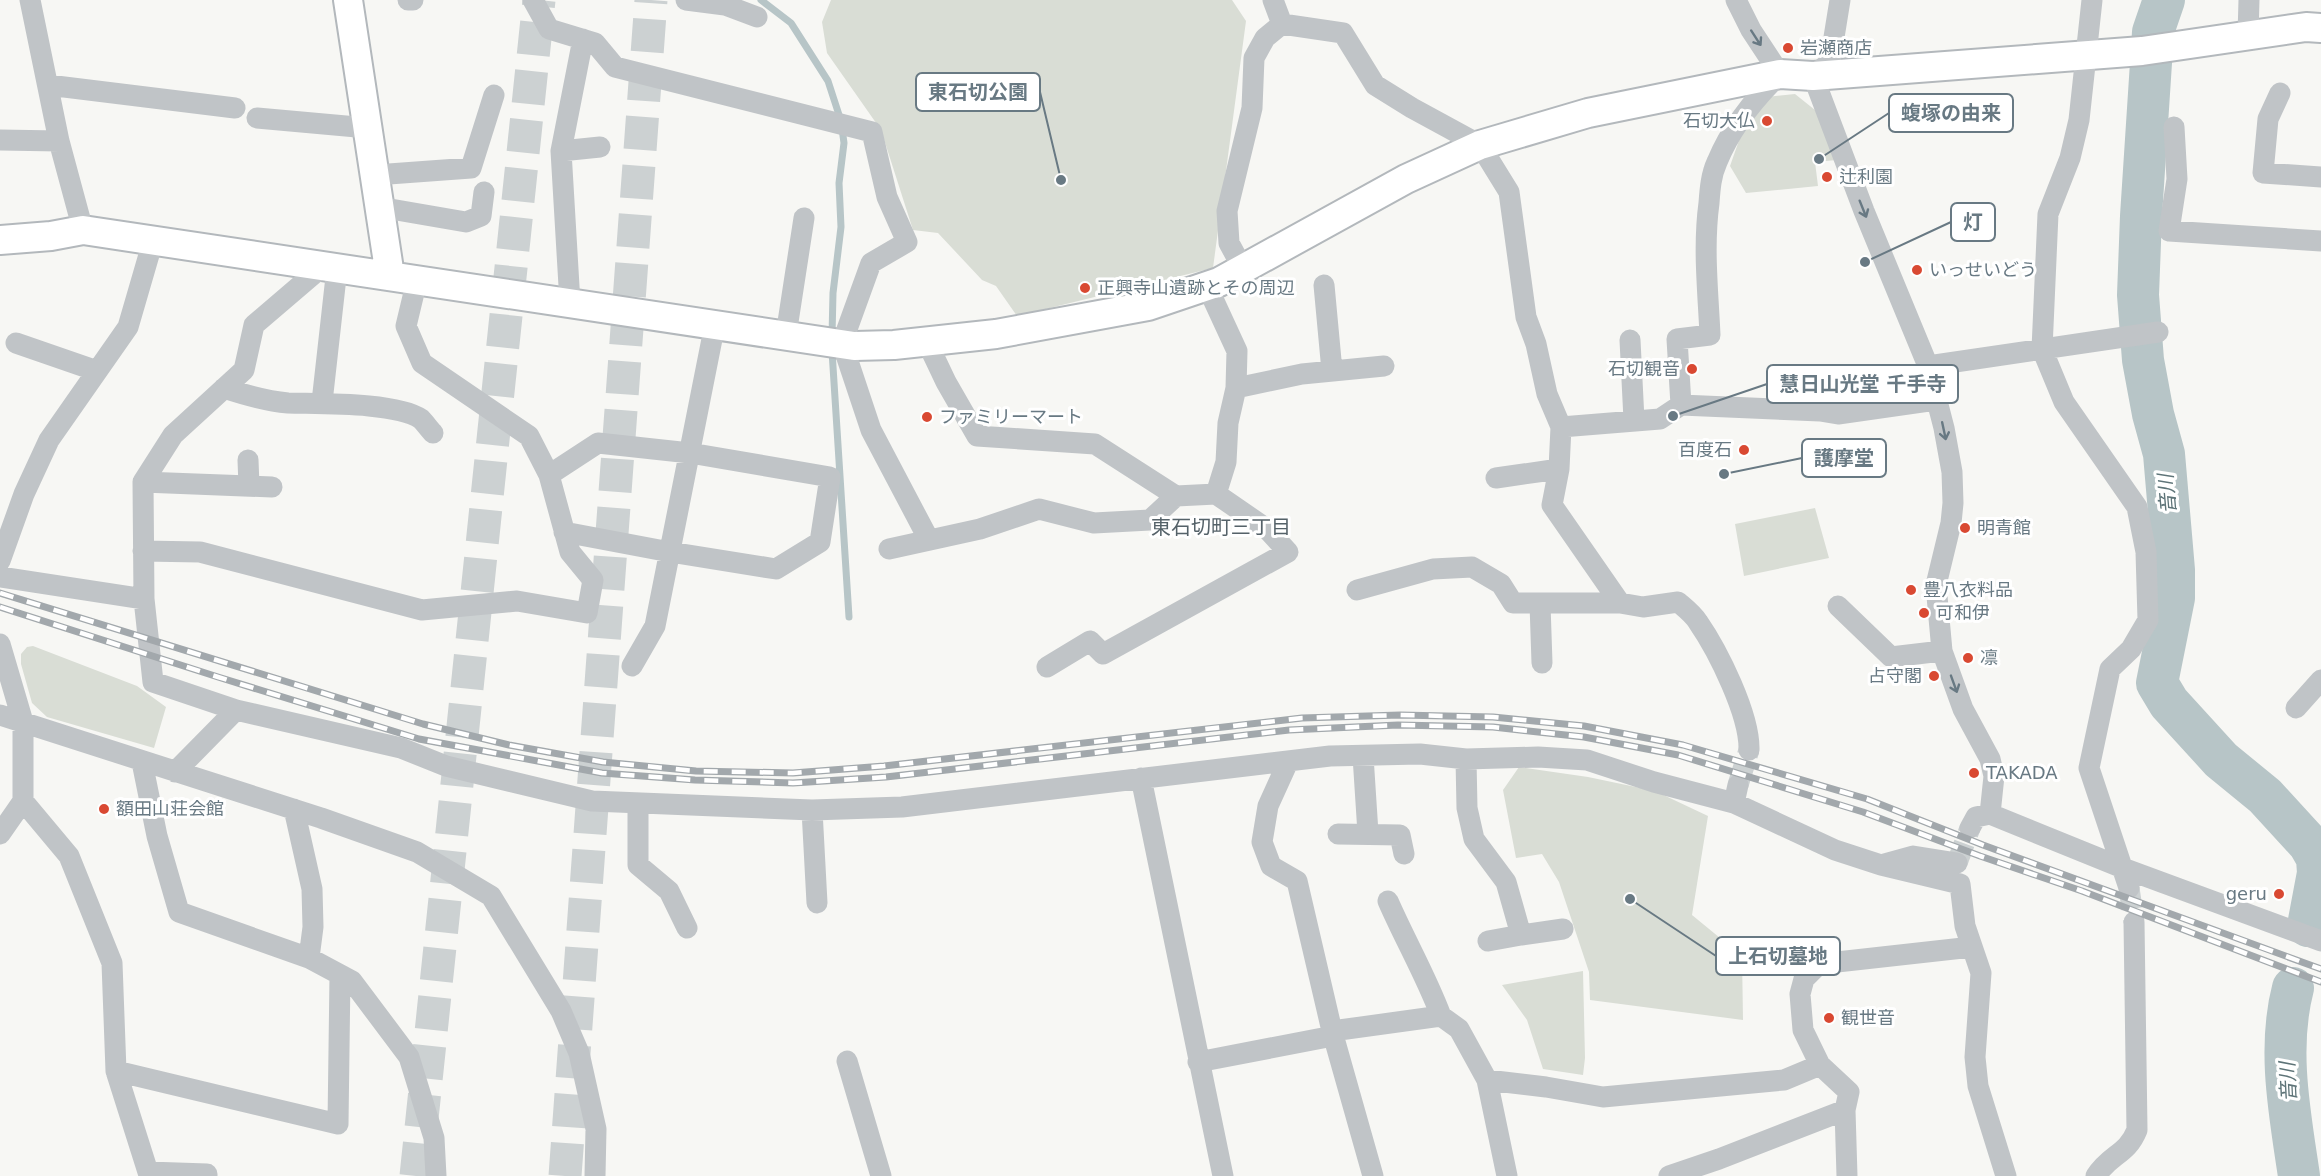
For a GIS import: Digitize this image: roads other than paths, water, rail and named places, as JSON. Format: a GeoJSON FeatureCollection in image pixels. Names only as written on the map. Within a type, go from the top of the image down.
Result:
{"type":"FeatureCollection","features":[{"type":"Feature","properties":{"kind":"street"},"geometry":{"type":"LineString","coordinates":[[30,0],[59,141],[83,230]]}},
{"type":"Feature","properties":{"kind":"street"},"geometry":{"type":"LineString","coordinates":[[143,551],[200,552],[422,610],[517,601],[586,613],[593,580],[570,552],[549,475],[529,436],[422,363],[406,326],[403,278],[380,207],[348,0]]}},
{"type":"Feature","properties":{"kind":"street"},"geometry":{"type":"LineString","coordinates":[[408,0],[413,0]]}},
{"type":"Feature","properties":{"kind":"street"},"geometry":{"type":"LineString","coordinates":[[533,0],[549,29],[595,43],[615,67],[872,132],[887,197],[908,242],[871,263],[842,343],[871,430],[929,540]]}},
{"type":"Feature","properties":{"kind":"street"},"geometry":{"type":"LineString","coordinates":[[686,0],[725,5],[757,17]]}},
{"type":"Feature","properties":{"kind":"street"},"geometry":{"type":"LineString","coordinates":[[1273,0],[1282,24]]}},
{"type":"Feature","properties":{"kind":"street"},"geometry":{"type":"LineString","coordinates":[[1736,0],[1751,30],[1780,74]]}},
{"type":"Feature","properties":{"kind":"street"},"geometry":{"type":"LineString","coordinates":[[1813,76],[1830,62],[1840,0]]}},
{"type":"Feature","properties":{"kind":"street"},"geometry":{"type":"LineString","coordinates":[[2092,0],[2079,120],[2070,158],[2048,214],[2042,349],[2064,402],[2137,507],[2146,552],[2148,620],[2131,649],[2110,669],[2089,768],[2129,888]]}},
{"type":"Feature","properties":{"kind":"street"},"geometry":{"type":"LineString","coordinates":[[2248,35],[2249,0]]}},
{"type":"Feature","properties":{"kind":"street"},"geometry":{"type":"LineString","coordinates":[[1243,269],[1229,243],[1227,211],[1252,108],[1254,58],[1265,38],[1282,24],[1343,33],[1375,85],[1480,146],[1509,192],[1526,317],[1536,344],[1547,394],[1561,427],[1559,469],[1552,505],[1620,603]]}},
{"type":"Feature","properties":{"kind":"street"},"geometry":{"type":"LineString","coordinates":[[0,240],[51,236],[83,230],[854,346],[927,342],[996,334],[1148,306],[1219,282],[1406,179],[1480,146],[1522,131],[1588,113],[1780,74],[1813,76],[2086,55],[2155,49],[2306,27],[2321,28]]}},
{"type":"Feature","properties":{"kind":"street"},"geometry":{"type":"LineString","coordinates":[[570,303],[561,151],[583,39]]}},
{"type":"Feature","properties":{"kind":"street"},"geometry":{"type":"LineString","coordinates":[[1681,405],[1677,339],[1710,335],[1705,234],[1716,164],[1730,136],[1757,96],[1780,74]]}},
{"type":"Feature","properties":{"kind":"street"},"geometry":{"type":"LineString","coordinates":[[1813,76],[1864,211],[1928,366],[1952,472],[1951,523],[1936,585],[1942,651],[1963,709],[1990,759],[1994,776],[1990,814]]}},
{"type":"Feature","properties":{"kind":"street"},"geometry":{"type":"LineString","coordinates":[[48,85],[235,108]]}},
{"type":"Feature","properties":{"kind":"street"},"geometry":{"type":"LineString","coordinates":[[2280,93],[2268,119],[2264,173],[2321,177]]}},
{"type":"Feature","properties":{"kind":"street"},"geometry":{"type":"LineString","coordinates":[[375,175],[471,168],[494,94]]}},
{"type":"Feature","properties":{"kind":"street"},"geometry":{"type":"LineString","coordinates":[[257,118],[368,128]]}},
{"type":"Feature","properties":{"kind":"street"},"geometry":{"type":"LineString","coordinates":[[2174,127],[2177,179],[2169,231],[2321,241]]}},
{"type":"Feature","properties":{"kind":"street"},"geometry":{"type":"LineString","coordinates":[[0,140],[59,141]]}},
{"type":"Feature","properties":{"kind":"street"},"geometry":{"type":"LineString","coordinates":[[561,151],[600,147]]}},
{"type":"Feature","properties":{"kind":"street"},"geometry":{"type":"LineString","coordinates":[[380,207],[466,222],[481,216],[484,192]]}},
{"type":"Feature","properties":{"kind":"street"},"geometry":{"type":"LineString","coordinates":[[786,335],[804,218]]}},
{"type":"Feature","properties":{"kind":"street"},"geometry":{"type":"LineString","coordinates":[[0,561],[24,494],[49,440],[128,327],[153,241]]}},
{"type":"Feature","properties":{"kind":"street"},"geometry":{"type":"LineString","coordinates":[[330,267],[254,325],[244,370],[173,435],[142,482],[144,599],[153,682],[236,710],[401,748],[446,766],[592,801],[812,810],[902,807],[1330,756],[1420,754],[1466,759],[1538,757],[1587,760],[1654,782],[1736,794],[1835,850],[1881,865],[1960,884],[1965,926],[1981,973],[1975,1057],[1978,1086],[2006,1176]]}},
{"type":"Feature","properties":{"kind":"street"},"geometry":{"type":"LineString","coordinates":[[322,402],[330,267]]}},
{"type":"Feature","properties":{"kind":"street"},"geometry":{"type":"LineString","coordinates":[[1324,285],[1332,371]]}},
{"type":"Feature","properties":{"kind":"street"},"geometry":{"type":"LineString","coordinates":[[1207,286],[1237,351],[1236,388],[1228,423],[1227,462],[1216,494]]}},
{"type":"Feature","properties":{"kind":"street"},"geometry":{"type":"LineString","coordinates":[[632,666],[655,626],[716,324]]}},
{"type":"Feature","properties":{"kind":"street"},"geometry":{"type":"LineString","coordinates":[[1928,366],[2158,332]]}},
{"type":"Feature","properties":{"kind":"street"},"geometry":{"type":"LineString","coordinates":[[1630,340],[1634,420]]}},
{"type":"Feature","properties":{"kind":"street"},"geometry":{"type":"LineString","coordinates":[[927,342],[946,382],[977,436],[1095,444],[1176,496],[1216,494],[1267,529],[1288,552],[1103,654],[1090,641],[1047,667]]}},
{"type":"Feature","properties":{"kind":"street"},"geometry":{"type":"LineString","coordinates":[[16,344],[97,371]]}},
{"type":"Feature","properties":{"kind":"street"},"geometry":{"type":"LineString","coordinates":[[1236,388],[1302,374],[1384,366]]}},
{"type":"Feature","properties":{"kind":"street"},"geometry":{"type":"LineString","coordinates":[[224,388],[287,403],[322,402],[393,410],[420,419],[433,433]]}},
{"type":"Feature","properties":{"kind":"street"},"geometry":{"type":"LineString","coordinates":[[1561,427],[1660,419],[1681,405],[1820,411],[1838,414],[1936,400]]}},
{"type":"Feature","properties":{"kind":"street"},"geometry":{"type":"LineString","coordinates":[[549,475],[598,442],[690,453],[830,477],[820,542],[776,569],[564,532]]}},
{"type":"Feature","properties":{"kind":"street"},"geometry":{"type":"LineString","coordinates":[[248,460],[249,486]]}},
{"type":"Feature","properties":{"kind":"street"},"geometry":{"type":"LineString","coordinates":[[1496,478],[1559,469]]}},
{"type":"Feature","properties":{"kind":"street"},"geometry":{"type":"LineString","coordinates":[[142,482],[272,487]]}},
{"type":"Feature","properties":{"kind":"street"},"geometry":{"type":"LineString","coordinates":[[889,549],[980,529],[1039,508],[1094,523],[1150,520],[1176,496]]}},
{"type":"Feature","properties":{"kind":"street"},"geometry":{"type":"LineString","coordinates":[[1357,590],[1433,569],[1472,567],[1501,584],[1513,603],[1620,603],[1643,607],[1678,602],[1697,620],[1733,686],[1749,737],[1749,750]]}},
{"type":"Feature","properties":{"kind":"street"},"geometry":{"type":"LineString","coordinates":[[0,577],[144,599]]}},
{"type":"Feature","properties":{"kind":"street"},"geometry":{"type":"LineString","coordinates":[[1540,603],[1542,663]]}},
{"type":"Feature","properties":{"kind":"street"},"geometry":{"type":"LineString","coordinates":[[1838,606],[1891,657],[1942,651]]}},
{"type":"Feature","properties":{"kind":"street"},"geometry":{"type":"LineString","coordinates":[[0,644],[23,722],[23,801],[0,834]]}},
{"type":"Feature","properties":{"kind":"street"},"geometry":{"type":"LineString","coordinates":[[2296,708],[2321,680]]}},
{"type":"Feature","properties":{"kind":"street"},"geometry":{"type":"LineString","coordinates":[[174,772],[236,710]]}},
{"type":"Feature","properties":{"kind":"street"},"geometry":{"type":"LineString","coordinates":[[0,715],[294,809],[417,852],[491,896],[561,1011],[579,1053],[596,1129],[595,1176]]}},
{"type":"Feature","properties":{"kind":"street"},"geometry":{"type":"LineString","coordinates":[[1363,756],[1368,834]]}},
{"type":"Feature","properties":{"kind":"street"},"geometry":{"type":"LineString","coordinates":[[1466,759],[1467,808],[1474,839],[1506,882],[1521,935]]}},
{"type":"Feature","properties":{"kind":"street"},"geometry":{"type":"LineString","coordinates":[[142,762],[157,836],[179,912],[309,958],[352,981],[409,1058],[434,1138],[436,1176]]}},
{"type":"Feature","properties":{"kind":"street"},"geometry":{"type":"LineString","coordinates":[[1288,762],[1268,806],[1262,842],[1271,866],[1297,881],[1333,1034],[1373,1176]]}},
{"type":"Feature","properties":{"kind":"street"},"geometry":{"type":"LineString","coordinates":[[1142,778],[1223,1176]]}},
{"type":"Feature","properties":{"kind":"street"},"geometry":{"type":"LineString","coordinates":[[23,801],[69,856],[112,963],[116,1071],[148,1172],[207,1174],[207,1176]]}},
{"type":"Feature","properties":{"kind":"street"},"geometry":{"type":"LineString","coordinates":[[638,803],[638,865],[669,891],[687,928]]}},
{"type":"Feature","properties":{"kind":"street"},"geometry":{"type":"LineString","coordinates":[[294,809],[312,889],[313,927],[309,958]]}},
{"type":"Feature","properties":{"kind":"street"},"geometry":{"type":"LineString","coordinates":[[812,810],[817,903]]}},
{"type":"Feature","properties":{"kind":"street"},"geometry":{"type":"LineString","coordinates":[[1970,828],[1976,817],[1990,814],[2123,868],[2321,940]]}},
{"type":"Feature","properties":{"kind":"street"},"geometry":{"type":"LineString","coordinates":[[1338,834],[1400,835],[1404,854]]}},
{"type":"Feature","properties":{"kind":"street"},"geometry":{"type":"LineString","coordinates":[[1881,865],[1913,856],[1957,863]]}},
{"type":"Feature","properties":{"kind":"street"},"geometry":{"type":"LineString","coordinates":[[1388,901],[1410,951],[1428,980],[1441,1016],[1460,1029],[1487,1080],[1507,1176]]}},
{"type":"Feature","properties":{"kind":"street"},"geometry":{"type":"LineString","coordinates":[[2096,1176],[2114,1156],[2127,1148],[2136,1130],[2134,922]]}},
{"type":"Feature","properties":{"kind":"street"},"geometry":{"type":"LineString","coordinates":[[1488,941],[1563,929]]}},
{"type":"Feature","properties":{"kind":"street"},"geometry":{"type":"LineString","coordinates":[[1846,1176],[1845,1110],[1849,1092],[1820,1065],[1803,1030],[1800,1002],[1804,979],[1819,964],[1972,947]]}},
{"type":"Feature","properties":{"kind":"street"},"geometry":{"type":"LineString","coordinates":[[116,1071],[338,1124],[340,975]]}},
{"type":"Feature","properties":{"kind":"street"},"geometry":{"type":"LineString","coordinates":[[1198,1062],[1333,1034],[1441,1016]]}},
{"type":"Feature","properties":{"kind":"street"},"geometry":{"type":"LineString","coordinates":[[847,1061],[880,1176]]}},
{"type":"Feature","properties":{"kind":"street"},"geometry":{"type":"LineString","coordinates":[[1487,1080],[1603,1097],[1784,1080],[1820,1065]]}},
{"type":"Feature","properties":{"kind":"street"},"geometry":{"type":"LineString","coordinates":[[1669,1176],[1845,1110]]}},
{"type":"Feature","properties":{"kind":"waterway"},"geometry":{"type":"LineString","coordinates":[[761,0],[791,23],[828,81],[841,121],[844,143],[839,183],[841,227],[833,293],[832,336]]}},
{"type":"Feature","properties":{"kind":"waterway","name":"音川"},"geometry":{"type":"LineString","coordinates":[[2164,0],[2153,32],[2138,295],[2143,360],[2153,414],[2164,454],[2174,570],[2174,598],[2157,683],[2169,703],[2221,760],[2265,796],[2309,844],[2317,858],[2318,873],[2308,926]]}},
{"type":"Feature","properties":{"kind":"waterway"},"geometry":{"type":"LineString","coordinates":[[832,351],[849,617]]}},
{"type":"Feature","properties":{"kind":"waterway","name":"音川"},"geometry":{"type":"LineString","coordinates":[[2293,988],[2288,1011],[2285,1058],[2299,1176]]}},
{"type":"Feature","properties":{"kind":"tunnel"},"geometry":{"type":"LineString","coordinates":[[416,1176],[539,0]]}},
{"type":"Feature","properties":{"kind":"tunnel"},"geometry":{"type":"LineString","coordinates":[[565,1176],[651,0]]}},
{"type":"Feature","properties":{"kind":"tunnel"},"geometry":{"type":"LineString","coordinates":[[1738,785],[1749,750]]}},
{"type":"Feature","properties":{"kind":"tunnel"},"geometry":{"type":"LineString","coordinates":[[1957,863],[1970,828]]}},
{"type":"Feature","properties":{"kind":"tunnel"},"geometry":{"type":"LineString","coordinates":[[2129,888],[2134,922]]}},
{"type":"Feature","properties":{"kind":"railway"},"geometry":{"type":"LineString","coordinates":[[0,593],[423,724],[509,745],[603,762],[696,771],[793,773],[884,766],[1302,718],[1400,715],[1493,717],[1584,726],[1683,745],[1867,799],[1983,845],[2321,969]]}},
{"type":"Feature","properties":{"kind":"railway"},"geometry":{"type":"LineString","coordinates":[[0,607],[419,739],[602,773],[695,780],[793,783],[886,777],[1289,730],[1398,725],[1493,727],[1584,737],[1678,755],[1863,812],[2082,891],[2321,982]]}},
{"type":"Feature","properties":{"kind":"place","name":"岩瀬商店"},"geometry":{"type":"Point","coordinates":[1788,48]}},
{"type":"Feature","properties":{"kind":"place","name":"石切大仏"},"geometry":{"type":"Point","coordinates":[1767,121]}},
{"type":"Feature","properties":{"kind":"place","name":"蝮塚の由来"},"geometry":{"type":"Point","coordinates":[1819,159]}},
{"type":"Feature","properties":{"kind":"place","name":"辻利園"},"geometry":{"type":"Point","coordinates":[1827,177]}},
{"type":"Feature","properties":{"kind":"place","name":"東石切公園"},"geometry":{"type":"Point","coordinates":[1061,180]}},
{"type":"Feature","properties":{"kind":"place","name":"灯"},"geometry":{"type":"Point","coordinates":[1865,262]}},
{"type":"Feature","properties":{"kind":"place","name":"いっせいどう"},"geometry":{"type":"Point","coordinates":[1917,270]}},
{"type":"Feature","properties":{"kind":"place","name":"正興寺山遺跡とその周辺"},"geometry":{"type":"Point","coordinates":[1085,288]}},
{"type":"Feature","properties":{"kind":"place","name":"石切観音"},"geometry":{"type":"Point","coordinates":[1692,369]}},
{"type":"Feature","properties":{"kind":"place","name":"慧日山光堂 千手寺"},"geometry":{"type":"Point","coordinates":[1673,416]}},
{"type":"Feature","properties":{"kind":"place","name":"ファミリーマート"},"geometry":{"type":"Point","coordinates":[927,417]}},
{"type":"Feature","properties":{"kind":"place","name":"百度石"},"geometry":{"type":"Point","coordinates":[1744,450]}},
{"type":"Feature","properties":{"kind":"place","name":"護摩堂"},"geometry":{"type":"Point","coordinates":[1724,474]}},
{"type":"Feature","properties":{"kind":"place","name":"明青館"},"geometry":{"type":"Point","coordinates":[1965,528]}},
{"type":"Feature","properties":{"kind":"place","name":"豊八衣料品"},"geometry":{"type":"Point","coordinates":[1911,590]}},
{"type":"Feature","properties":{"kind":"place","name":"可和伊"},"geometry":{"type":"Point","coordinates":[1924,613]}},
{"type":"Feature","properties":{"kind":"place","name":"凛"},"geometry":{"type":"Point","coordinates":[1968,658]}},
{"type":"Feature","properties":{"kind":"place","name":"占守閣"},"geometry":{"type":"Point","coordinates":[1934,676]}},
{"type":"Feature","properties":{"kind":"place","name":"TAKADA"},"geometry":{"type":"Point","coordinates":[1974,773]}},
{"type":"Feature","properties":{"kind":"place","name":"額田山荘会館"},"geometry":{"type":"Point","coordinates":[104,809]}},
{"type":"Feature","properties":{"kind":"place","name":"geru"},"geometry":{"type":"Point","coordinates":[2279,894]}},
{"type":"Feature","properties":{"kind":"place","name":"上石切墓地"},"geometry":{"type":"Point","coordinates":[1630,899]}},
{"type":"Feature","properties":{"kind":"place","name":"観世音"},"geometry":{"type":"Point","coordinates":[1829,1018]}},
{"type":"Feature","properties":{"kind":"district","name":"東石切町三丁目"},"geometry":{"type":"Point","coordinates":[1221,527]}}]}
